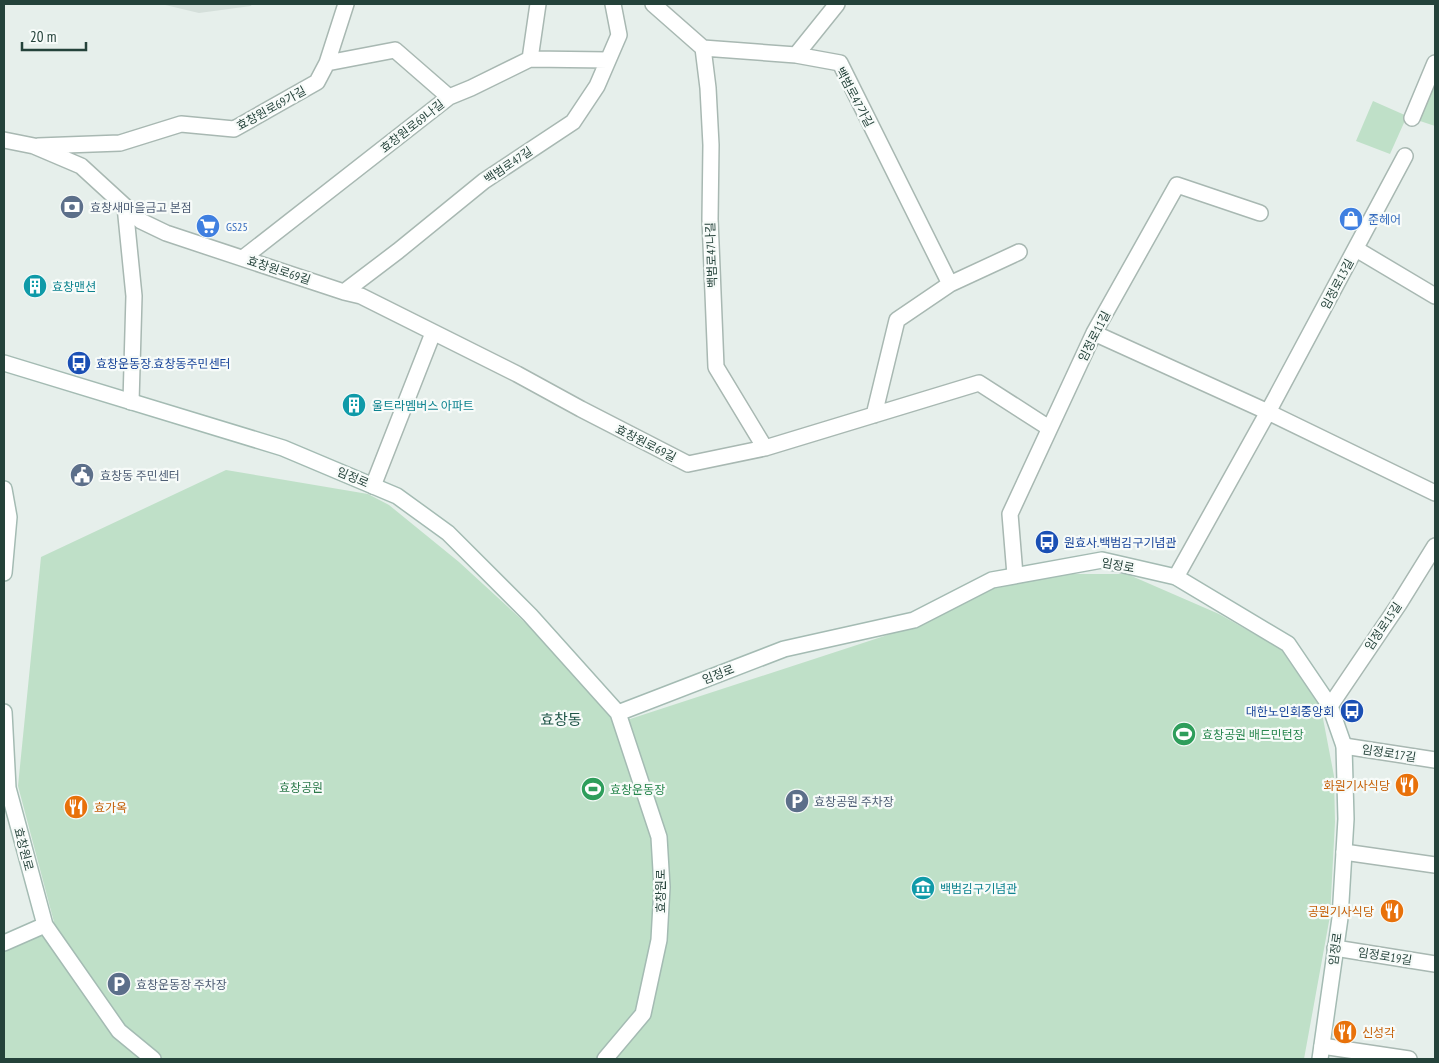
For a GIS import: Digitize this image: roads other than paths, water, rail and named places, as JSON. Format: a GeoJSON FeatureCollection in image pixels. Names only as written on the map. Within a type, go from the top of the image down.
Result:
{"type":"FeatureCollection","features":[{"type":"Feature","properties":{"kind":"street","name":"효창원로69가길"},"geometry":{"type":"LineString","coordinates":[[34,146],[120,143],[181,124],[234,130],[317,82],[327,63],[346,4]]}},
{"type":"Feature","properties":{"kind":"street"},"geometry":{"type":"LineString","coordinates":[[530,59],[538,4]]}},
{"type":"Feature","properties":{"kind":"street","name":"백범로47길"},"geometry":{"type":"LineString","coordinates":[[344,292],[484,181],[573,122],[597,86],[618,35],[613,4]]}},
{"type":"Feature","properties":{"kind":"street"},"geometry":{"type":"LineString","coordinates":[[653,4],[704,48]]}},
{"type":"Feature","properties":{"kind":"street"},"geometry":{"type":"LineString","coordinates":[[796,55],[837,4]]}},
{"type":"Feature","properties":{"kind":"street","name":"백범로47가길"},"geometry":{"type":"LineString","coordinates":[[704,48],[796,55],[840,63],[950,284]]}},
{"type":"Feature","properties":{"kind":"street","name":"백범로47나길"},"geometry":{"type":"LineString","coordinates":[[704,48],[712,145],[710,219],[716,367],[765,448]]}},
{"type":"Feature","properties":{"kind":"street"},"geometry":{"type":"LineString","coordinates":[[327,63],[395,50],[450,97]]}},
{"type":"Feature","properties":{"kind":"street","name":"효창원로69나길"},"geometry":{"type":"LineString","coordinates":[[243,258],[450,97],[530,59],[608,60]]}},
{"type":"Feature","properties":{"kind":"street"},"geometry":{"type":"LineString","coordinates":[[1412,118],[1435,63]]}},
{"type":"Feature","properties":{"kind":"street","name":"효창원로69길"},"geometry":{"type":"LineString","coordinates":[[4,140],[34,146],[81,166],[141,221],[166,233],[361,296],[688,464],[765,448],[979,383],[1049,428]]}},
{"type":"Feature","properties":{"kind":"street","name":"임정로13길"},"geometry":{"type":"LineString","coordinates":[[1176,577],[1268,412],[1405,156]]}},
{"type":"Feature","properties":{"kind":"street","name":"임정로11길"},"geometry":{"type":"LineString","coordinates":[[1015,576],[1010,514],[1094,333],[1177,186],[1260,213]]}},
{"type":"Feature","properties":{"kind":"street"},"geometry":{"type":"LineString","coordinates":[[125,206],[134,296],[131,402]]}},
{"type":"Feature","properties":{"kind":"street"},"geometry":{"type":"LineString","coordinates":[[1356,249],[1435,296]]}},
{"type":"Feature","properties":{"kind":"street"},"geometry":{"type":"LineString","coordinates":[[874,415],[897,320],[950,284],[1019,252]]}},
{"type":"Feature","properties":{"kind":"street"},"geometry":{"type":"LineString","coordinates":[[373,486],[433,333]]}},
{"type":"Feature","properties":{"kind":"street"},"geometry":{"type":"LineString","coordinates":[[1094,333],[1268,412],[1435,493]]}},
{"type":"Feature","properties":{"kind":"street","name":"임정로"},"geometry":{"type":"LineString","coordinates":[[4,363],[283,448],[396,496],[448,533],[530,615],[618,713],[784,649],[914,620],[992,580],[1102,560],[1176,577],[1288,644],[1330,706],[1344,746],[1346,819],[1340,918],[1321,1053],[1409,1059]]}},
{"type":"Feature","properties":{"kind":"street"},"geometry":{"type":"LineString","coordinates":[[4,489],[9,517],[4,573]]}},
{"type":"Feature","properties":{"kind":"street","name":"임정로15길"},"geometry":{"type":"LineString","coordinates":[[1330,706],[1435,546]]}},
{"type":"Feature","properties":{"kind":"street","name":"효창원로"},"geometry":{"type":"LineString","coordinates":[[4,712],[8,788],[45,924],[119,1031],[153,1059]]}},
{"type":"Feature","properties":{"kind":"street","name":"효창원로"},"geometry":{"type":"LineString","coordinates":[[605,1059],[643,1014],[660,940],[662,887],[659,837],[618,713]]}},
{"type":"Feature","properties":{"kind":"street","name":"임정로17길"},"geometry":{"type":"LineString","coordinates":[[1344,746],[1435,760]]}},
{"type":"Feature","properties":{"kind":"street"},"geometry":{"type":"LineString","coordinates":[[1344,852],[1435,865]]}},
{"type":"Feature","properties":{"kind":"street"},"geometry":{"type":"LineString","coordinates":[[4,943],[45,924]]}},
{"type":"Feature","properties":{"kind":"street","name":"임정로19길"},"geometry":{"type":"LineString","coordinates":[[1335,948],[1435,964]]}},
{"type":"Feature","properties":{"kind":"place","name":"효창새마을금고 본점"},"geometry":{"type":"Point","coordinates":[72,207]}},
{"type":"Feature","properties":{"kind":"place","name":"준헤어"},"geometry":{"type":"Point","coordinates":[1351,219]}},
{"type":"Feature","properties":{"kind":"place","name":"GS25"},"geometry":{"type":"Point","coordinates":[208,226]}},
{"type":"Feature","properties":{"kind":"place","name":"효창맨션"},"geometry":{"type":"Point","coordinates":[35,286]}},
{"type":"Feature","properties":{"kind":"place","name":"효창운동장.효창동주민센터"},"geometry":{"type":"Point","coordinates":[79,363]}},
{"type":"Feature","properties":{"kind":"place","name":"울트라멤버스 아파트"},"geometry":{"type":"Point","coordinates":[354,405]}},
{"type":"Feature","properties":{"kind":"place","name":"효창동 주민센터"},"geometry":{"type":"Point","coordinates":[82,475]}},
{"type":"Feature","properties":{"kind":"place","name":"원효사.백범김구기념관"},"geometry":{"type":"Point","coordinates":[1047,542]}},
{"type":"Feature","properties":{"kind":"place","name":"대한노인회중앙회"},"geometry":{"type":"Point","coordinates":[1352,711]}},
{"type":"Feature","properties":{"kind":"place","name":"효창공원 배드민턴장"},"geometry":{"type":"Point","coordinates":[1184,734]}},
{"type":"Feature","properties":{"kind":"place","name":"화원기사식당"},"geometry":{"type":"Point","coordinates":[1407,785]}},
{"type":"Feature","properties":{"kind":"place","name":"효창운동장"},"geometry":{"type":"Point","coordinates":[593,789]}},
{"type":"Feature","properties":{"kind":"place","name":"효창공원 주차장"},"geometry":{"type":"Point","coordinates":[797,801]}},
{"type":"Feature","properties":{"kind":"place","name":"효가옥"},"geometry":{"type":"Point","coordinates":[76,807]}},
{"type":"Feature","properties":{"kind":"place","name":"백범김구기념관"},"geometry":{"type":"Point","coordinates":[923,888]}},
{"type":"Feature","properties":{"kind":"place","name":"공원기사식당"},"geometry":{"type":"Point","coordinates":[1392,911]}},
{"type":"Feature","properties":{"kind":"place","name":"효창운동장 주차장"},"geometry":{"type":"Point","coordinates":[119,984]}},
{"type":"Feature","properties":{"kind":"place","name":"신성각"},"geometry":{"type":"Point","coordinates":[1345,1032]}},
{"type":"Feature","properties":{"kind":"district","name":"효창동"},"geometry":{"type":"Point","coordinates":[561,719]}},
{"type":"Feature","properties":{"kind":"park label","name":"효창공원"},"geometry":{"type":"Point","coordinates":[301,787]}}]}
